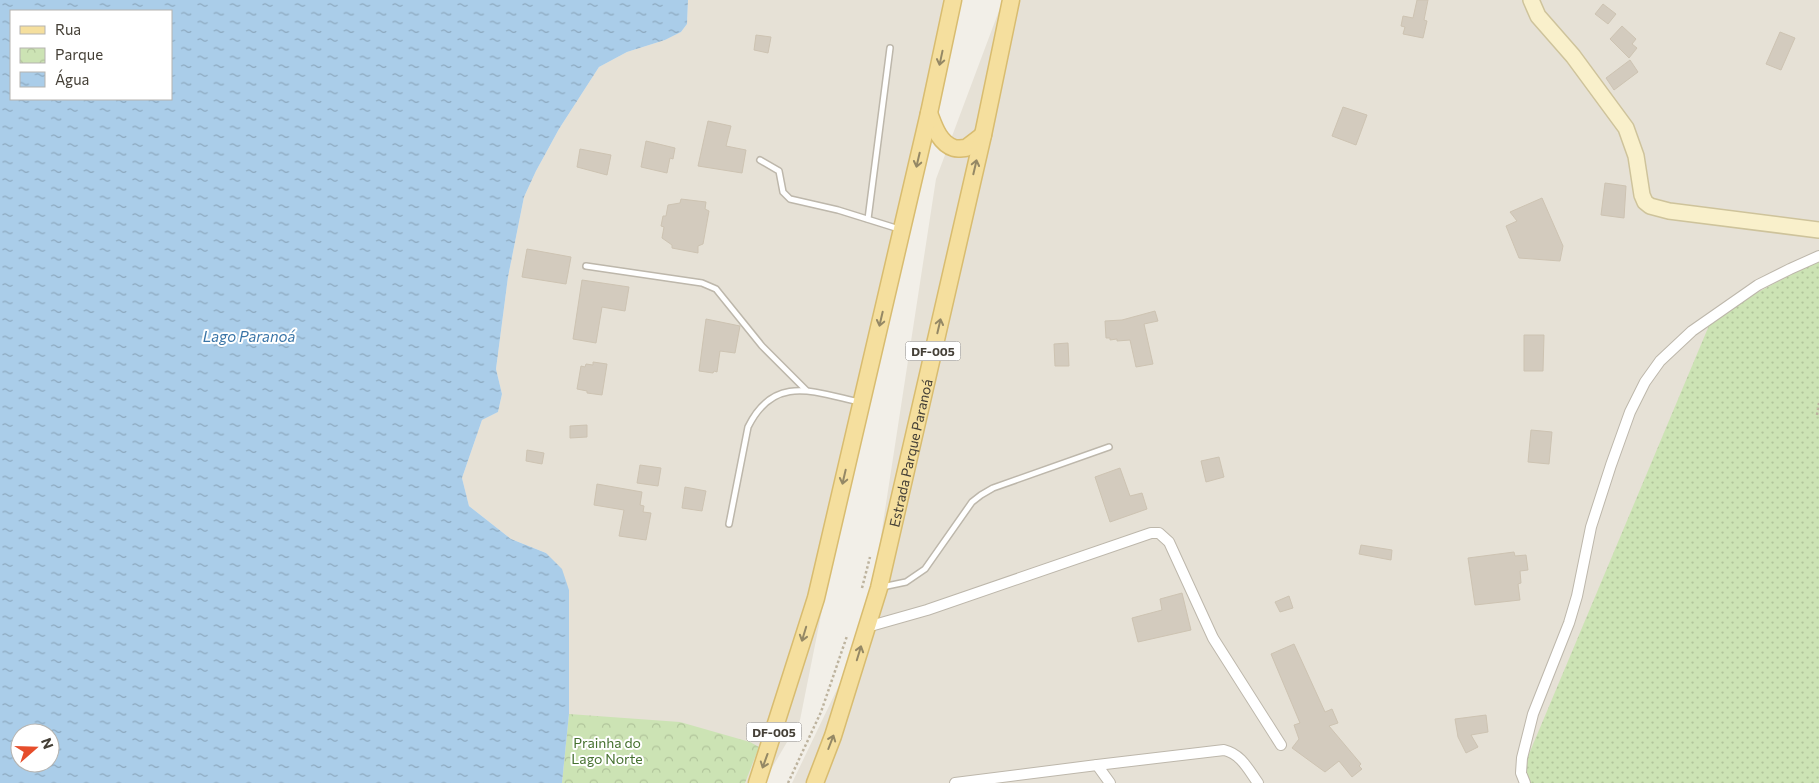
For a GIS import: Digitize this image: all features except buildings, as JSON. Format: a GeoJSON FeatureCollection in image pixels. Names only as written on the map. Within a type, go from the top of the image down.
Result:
{"type":"FeatureCollection","features":[{"type":"Feature","properties":{"kind":"main road","name":"DF-005"},"geometry":{"type":"LineString","coordinates":[[757,783],[816,598],[929,113],[953,0]]}},
{"type":"Feature","properties":{"kind":"main road","name":"Estrada Parque Paranoá"},"geometry":{"type":"LineString","coordinates":[[816,782],[833,736],[879,588],[983,135],[1011,0]]}},
{"type":"Feature","properties":{"kind":"main road"},"geometry":{"type":"LineString","coordinates":[[929,113],[936,132],[944,142],[954,148],[966,148],[983,135]]}},
{"type":"Feature","properties":{"kind":"street"},"geometry":{"type":"LineString","coordinates":[[1532,0],[1538,16],[1573,56],[1626,128],[1636,156],[1642,195],[1645,202],[1650,206],[1669,211],[1819,230]]}},
{"type":"Feature","properties":{"kind":"street"},"geometry":{"type":"LineString","coordinates":[[1525,783],[1521,773],[1522,758],[1533,714],[1569,623],[1577,596],[1590,527],[1630,412],[1645,382],[1660,360],[1692,331],[1758,285],[1790,268],[1819,256]]}},
{"type":"Feature","properties":{"kind":"street"},"geometry":{"type":"LineString","coordinates":[[867,627],[927,610],[1142,537],[1159,533],[1169,542],[1213,638],[1281,745]]}},
{"type":"Feature","properties":{"kind":"street"},"geometry":{"type":"LineString","coordinates":[[955,783],[1224,750],[1232,752],[1241,758],[1258,783]]}},
{"type":"Feature","properties":{"kind":"street"},"geometry":{"type":"LineString","coordinates":[[1097,765],[1110,783]]}},
{"type":"Feature","properties":{"kind":"lane"},"geometry":{"type":"LineString","coordinates":[[868,219],[890,48]]}},
{"type":"Feature","properties":{"kind":"lane"},"geometry":{"type":"LineString","coordinates":[[760,160],[779,170],[783,192],[790,199],[868,219],[901,230]]}},
{"type":"Feature","properties":{"kind":"lane"},"geometry":{"type":"LineString","coordinates":[[586,266],[702,283],[716,289],[762,346],[806,390]]}},
{"type":"Feature","properties":{"kind":"lane"},"geometry":{"type":"LineString","coordinates":[[729,524],[748,427],[755,414],[768,401],[796,390],[806,390],[862,403]]}},
{"type":"Feature","properties":{"kind":"lane"},"geometry":{"type":"LineString","coordinates":[[879,588],[906,582],[924,569],[972,502],[981,495],[993,488],[1108,446]]}},
{"type":"Feature","properties":{"kind":"path"},"geometry":{"type":"LineString","coordinates":[[1817,415],[1819,403]]}},
{"type":"Feature","properties":{"kind":"path"},"geometry":{"type":"LineString","coordinates":[[861,592],[870,553]]}},
{"type":"Feature","properties":{"kind":"path"},"geometry":{"type":"LineString","coordinates":[[788,783],[821,712],[850,629]]}},
{"type":"Feature","properties":{"kind":"shaded area"},"geometry":{"type":"Polygon","coordinates":[[[688,0],[944,0],[800,720],[763,783],[562,783],[569,714],[569,590],[546,553],[511,539],[469,506],[462,478],[482,420],[498,412],[502,394],[496,369],[508,277],[524,197],[536,171],[559,129],[599,67],[627,52],[665,40],[681,32],[687,24],[688,0]]]}},
{"type":"Feature","properties":{"kind":"shaded area"},"geometry":{"type":"Polygon","coordinates":[[[1003,0],[1819,0],[1819,260],[1528,783],[792,783],[867,627],[936,179],[1003,0]]]}},
{"type":"Feature","properties":{"kind":"green space"},"geometry":{"type":"Polygon","coordinates":[[[1819,260],[1819,783],[1528,783],[1521,773],[1713,316],[1819,260]]]}},
{"type":"Feature","properties":{"kind":"green space","name":"Prainha do Lago Norte"},"geometry":{"type":"Polygon","coordinates":[[[569,714],[680,722],[750,742],[759,747],[745,783],[562,783],[569,714]]]}},
{"type":"Feature","properties":{"kind":"water","name":"Lago Paranoá"},"geometry":{"type":"Polygon","coordinates":[[[0,0],[688,0],[687,24],[681,32],[665,40],[627,52],[599,67],[559,129],[536,171],[524,197],[508,277],[496,369],[502,394],[498,412],[482,420],[462,478],[469,506],[511,539],[546,553],[562,569],[569,590],[569,714],[562,783],[0,783],[0,0]]]}}]}
